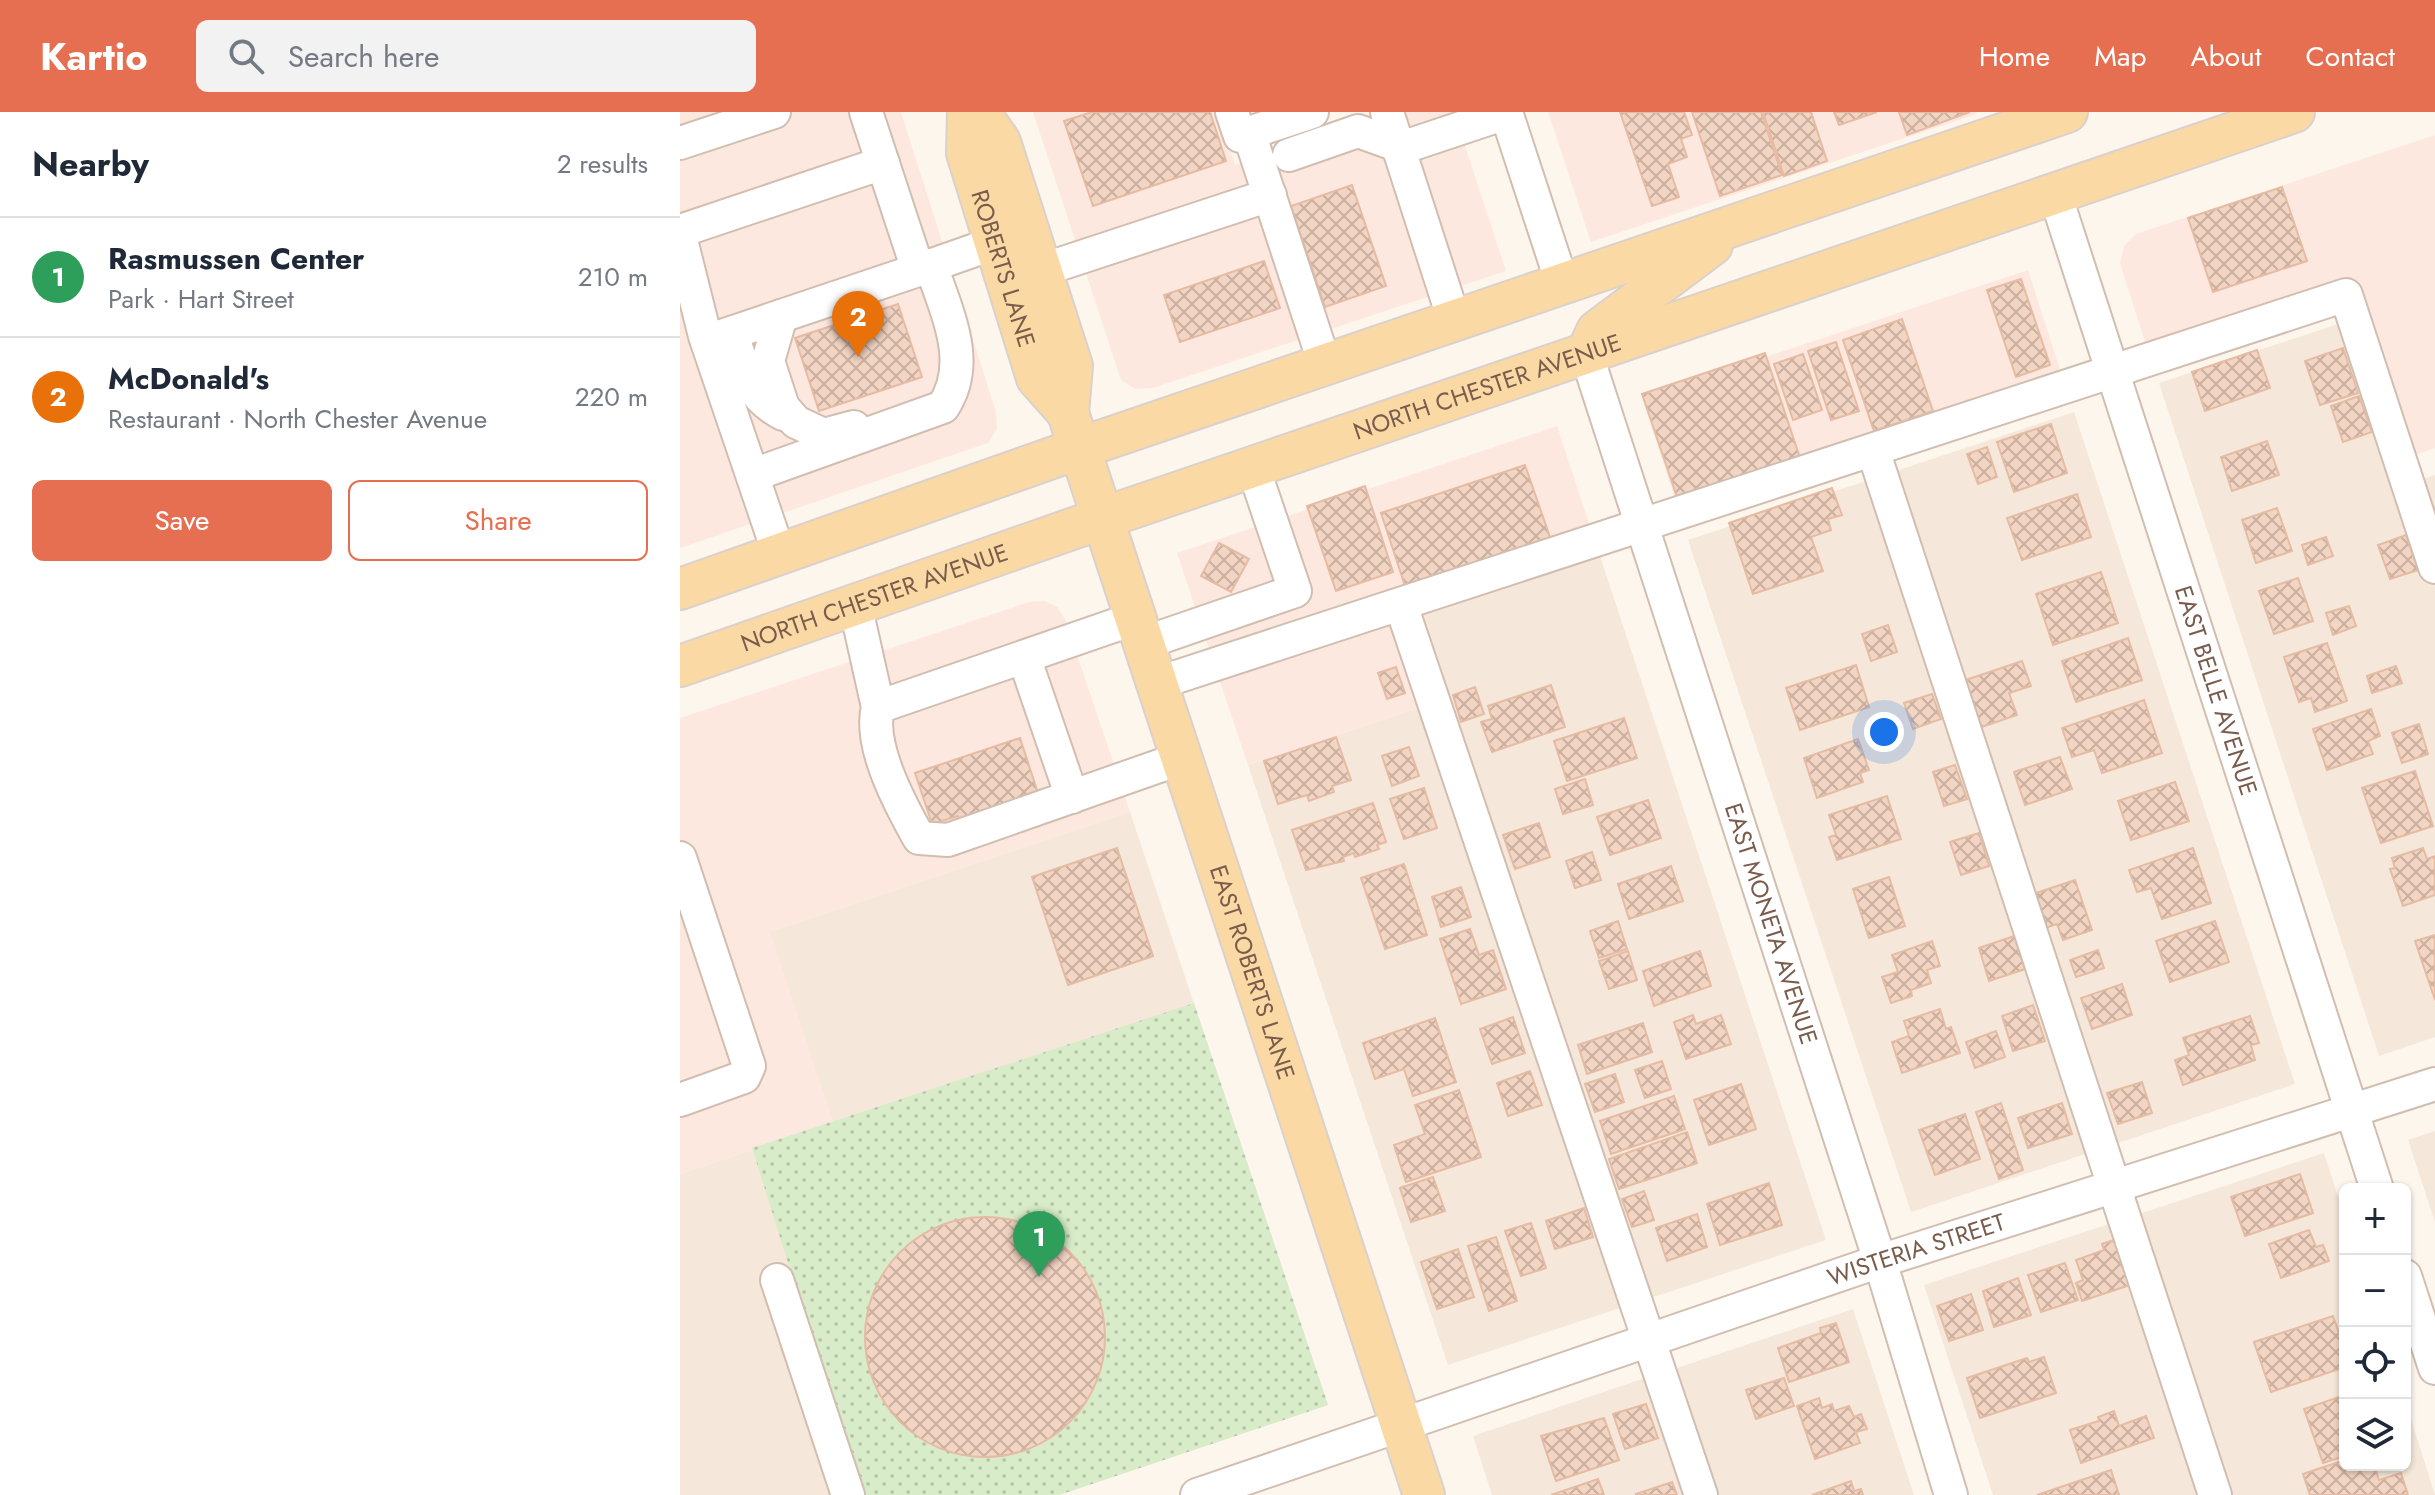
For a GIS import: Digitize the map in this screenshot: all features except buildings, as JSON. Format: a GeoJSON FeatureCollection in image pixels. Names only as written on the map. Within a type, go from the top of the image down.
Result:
{"type":"FeatureCollection","features":[{"type":"Feature","properties":{"kind":"main road","name":"ROBERTS LANE"},"geometry":{"type":"LineString","coordinates":[[968,112],[967,153],[1037,378],[1074,431]]}},
{"type":"Feature","properties":{"kind":"main road","name":"ROBERTS LANE"},"geometry":{"type":"LineString","coordinates":[[979,112],[1000,142],[1072,366],[1074,431]]}},
{"type":"Feature","properties":{"kind":"main road","name":"NORTH CHESTER AVENUE"},"geometry":{"type":"LineString","coordinates":[[680,666],[1103,518],[2294,112]]}},
{"type":"Feature","properties":{"kind":"main road"},"geometry":{"type":"LineString","coordinates":[[680,589],[779,554],[1074,431],[1325,365],[2042,116]]}},
{"type":"Feature","properties":{"kind":"main road"},"geometry":{"type":"LineString","coordinates":[[1586,353],[1597,331],[1741,223]]}},
{"type":"Feature","properties":{"kind":"main road","name":"EAST ROBERTS LANE"},"geometry":{"type":"LineString","coordinates":[[1074,431],[1424,1495]]}},
{"type":"Feature","properties":{"kind":"street"},"geometry":{"type":"LineString","coordinates":[[680,143],[774,112]]}},
{"type":"Feature","properties":{"kind":"street"},"geometry":{"type":"LineString","coordinates":[[753,475],[943,407],[958,377],[958,350],[883,163],[866,112]]}},
{"type":"Feature","properties":{"kind":"street"},"geometry":{"type":"LineString","coordinates":[[1312,112],[1241,122],[1270,195],[1325,365]]}},
{"type":"Feature","properties":{"kind":"street"},"geometry":{"type":"LineString","coordinates":[[1387,112],[1454,320]]}},
{"type":"Feature","properties":{"kind":"street"},"geometry":{"type":"LineString","coordinates":[[1289,155],[1358,131],[1397,145],[1413,144],[1506,112],[1562,283]]}},
{"type":"Feature","properties":{"kind":"street"},"geometry":{"type":"LineString","coordinates":[[779,554],[753,475],[720,337],[680,233],[883,163]]}},
{"type":"Feature","properties":{"kind":"street","name":"EAST BELLE AVENUE"},"geometry":{"type":"LineString","coordinates":[[2055,194],[2375,1183]]}},
{"type":"Feature","properties":{"kind":"street"},"geometry":{"type":"LineString","coordinates":[[1042,270],[1270,195]]}},
{"type":"Feature","properties":{"kind":"street"},"geometry":{"type":"LineString","coordinates":[[720,337],[995,243]]}},
{"type":"Feature","properties":{"kind":"street"},"geometry":{"type":"LineString","coordinates":[[1158,683],[1643,528],[2111,369],[2346,295],[2435,567]]}},
{"type":"Feature","properties":{"kind":"street"},"geometry":{"type":"LineString","coordinates":[[781,316],[768,361],[783,407],[796,422]]}},
{"type":"Feature","properties":{"kind":"street"},"geometry":{"type":"LineString","coordinates":[[720,337],[760,401],[824,435],[931,400],[946,381],[958,350]]}},
{"type":"Feature","properties":{"kind":"street","name":"EAST MONETA AVENUE"},"geometry":{"type":"LineString","coordinates":[[1586,353],[1880,1261],[1951,1495]]}},
{"type":"Feature","properties":{"kind":"street"},"geometry":{"type":"LineString","coordinates":[[1873,450],[2215,1495]]}},
{"type":"Feature","properties":{"kind":"street"},"geometry":{"type":"LineString","coordinates":[[878,707],[1024,657],[1295,591],[1253,467]]}},
{"type":"Feature","properties":{"kind":"street"},"geometry":{"type":"LineString","coordinates":[[855,604],[878,707],[874,723],[895,795],[919,838],[948,840],[1182,758]]}},
{"type":"Feature","properties":{"kind":"street"},"geometry":{"type":"LineString","coordinates":[[1401,605],[1701,1495]]}},
{"type":"Feature","properties":{"kind":"street"},"geometry":{"type":"LineString","coordinates":[[1024,657],[1072,797]]}},
{"type":"Feature","properties":{"kind":"street"},"geometry":{"type":"LineString","coordinates":[[680,858],[749,1066],[744,1077],[680,1100]]}},
{"type":"Feature","properties":{"kind":"street","name":"WISTERIA STREET"},"geometry":{"type":"LineString","coordinates":[[1197,1495],[1648,1338],[2435,1084]]}},
{"type":"Feature","properties":{"kind":"street"},"geometry":{"type":"LineString","coordinates":[[777,1280],[848,1495]]}},
{"type":"Feature","properties":{"kind":"street"},"geometry":{"type":"LineString","coordinates":[[2411,1294],[2435,1368]]}},
{"type":"Feature","properties":{"kind":"shaded area"},"geometry":{"type":"Polygon","coordinates":[[[680,112],[901,112],[996,412],[997,429],[988,443],[680,548],[680,112]]]}},
{"type":"Feature","properties":{"kind":"shaded area"},"geometry":{"type":"Polygon","coordinates":[[[1033,112],[1218,112],[1235,165],[1393,112],[1454,112],[1506,271],[1153,388],[1135,389],[1121,380],[1033,112]]]}},
{"type":"Feature","properties":{"kind":"shaded area"},"geometry":{"type":"Polygon","coordinates":[[[1548,112],[1976,112],[1977,114],[1591,242],[1548,112]]]}},
{"type":"Feature","properties":{"kind":"shaded area"},"geometry":{"type":"Polygon","coordinates":[[[2435,135],[2435,448],[2413,456],[2354,279],[2147,348],[2120,263],[2124,246],[2136,234],[2435,135]]]}},
{"type":"Feature","properties":{"kind":"shaded area"},"geometry":{"type":"Polygon","coordinates":[[[2028,270],[2062,376],[1677,505],[1642,398],[2028,270]]]}},
{"type":"Feature","properties":{"kind":"shaded area"},"geometry":{"type":"Polygon","coordinates":[[[2338,324],[2393,489],[2435,475],[2435,1037],[2379,1056],[2159,383],[2338,324]]]}},
{"type":"Feature","properties":{"kind":"shaded area"},"geometry":{"type":"Polygon","coordinates":[[[2074,412],[2295,1084],[1911,1212],[1688,540],[2074,412]]]}},
{"type":"Feature","properties":{"kind":"shaded area"},"geometry":{"type":"Polygon","coordinates":[[[1557,426],[1598,550],[1422,609],[1451,697],[1248,765],[1177,553],[1557,426]]]}},
{"type":"Feature","properties":{"kind":"shaded area"},"geometry":{"type":"Polygon","coordinates":[[[1598,550],[1826,1240],[1448,1365],[1248,765],[1451,697],[1422,609],[1598,550]]]}},
{"type":"Feature","properties":{"kind":"shaded area"},"geometry":{"type":"Polygon","coordinates":[[[1045,601],[1057,607],[1065,619],[1130,812],[770,932],[833,1123],[680,1174],[680,718],[1029,602],[1045,601]]]}},
{"type":"Feature","properties":{"kind":"shaded area"},"geometry":{"type":"Polygon","coordinates":[[[1130,812],[1328,1405],[1059,1495],[680,1495],[680,1174],[833,1123],[769,932],[1130,812]]]}},
{"type":"Feature","properties":{"kind":"shaded area"},"geometry":{"type":"Polygon","coordinates":[[[2435,1131],[2435,1222],[2408,1140],[2435,1131]]]}},
{"type":"Feature","properties":{"kind":"shaded area"},"geometry":{"type":"Polygon","coordinates":[[[2324,1153],[2339,1199],[2339,1471],[2411,1471],[2411,1419],[2435,1495],[1993,1495],[1924,1285],[2324,1153]]]}},
{"type":"Feature","properties":{"kind":"shaded area"},"geometry":{"type":"Polygon","coordinates":[[[1853,1309],[1914,1495],[1719,1495],[1677,1368],[1853,1309]]]}},
{"type":"Feature","properties":{"kind":"shaded area"},"geometry":{"type":"Polygon","coordinates":[[[1648,1377],[1687,1495],[1492,1495],[1473,1436],[1648,1377]]]}},
{"type":"Feature","properties":{"kind":"green space"},"geometry":{"type":"Polygon","coordinates":[[[1194,1003],[1328,1405],[1059,1495],[861,1495],[752,1148],[1194,1003]]]}},
{"type":"Feature","properties":{"kind":"place","name":"McDonald's"},"geometry":{"type":"Point","coordinates":[858,357]}},
{"type":"Feature","properties":{"kind":"place","name":"Rasmussen Center"},"geometry":{"type":"Point","coordinates":[1039,1277]}}]}
